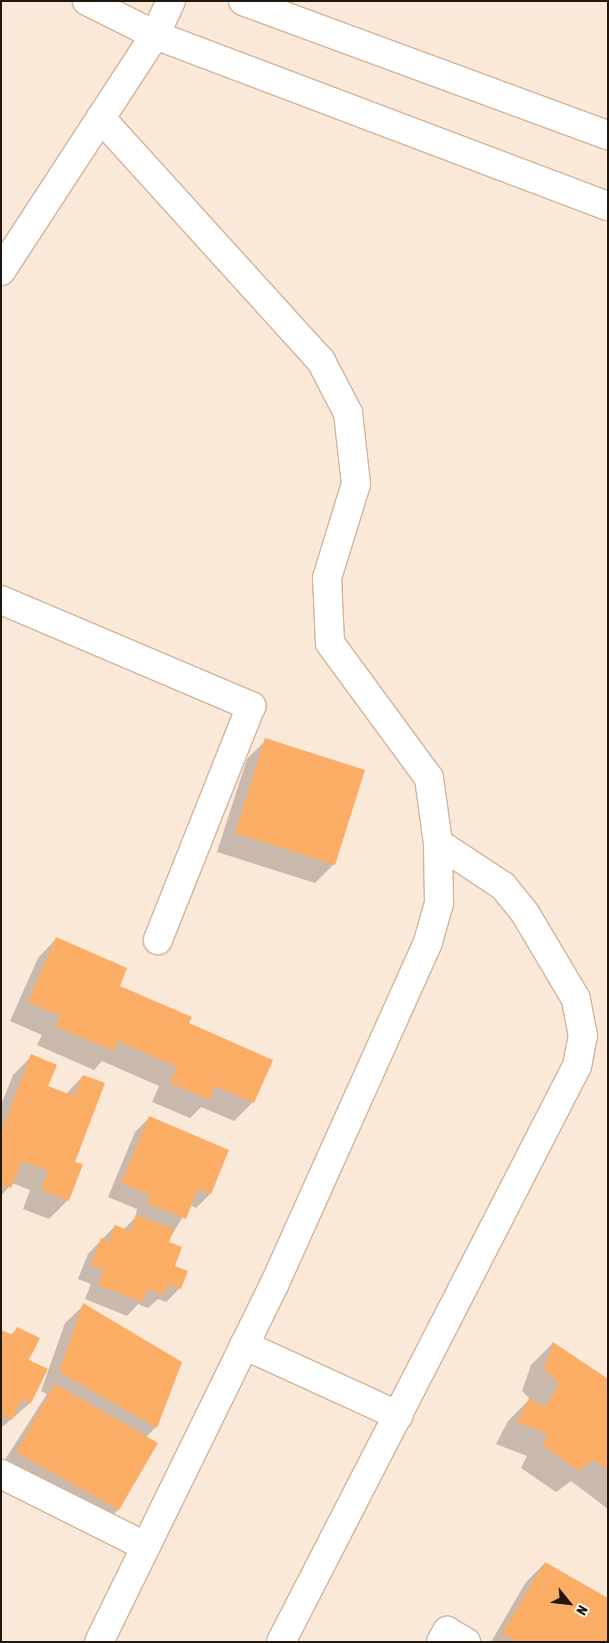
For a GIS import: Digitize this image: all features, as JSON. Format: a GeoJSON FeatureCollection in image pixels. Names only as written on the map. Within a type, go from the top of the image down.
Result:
{"type":"FeatureCollection","features":[{"type":"Feature","properties":{"kind":"street"},"geometry":{"type":"LineString","coordinates":[[87,1],[155,35],[608,206]]}},
{"type":"Feature","properties":{"kind":"street"},"geometry":{"type":"LineString","coordinates":[[1,272],[155,35],[170,1]]}},
{"type":"Feature","properties":{"kind":"street"},"geometry":{"type":"LineString","coordinates":[[243,1],[608,136]]}},
{"type":"Feature","properties":{"kind":"street"},"geometry":{"type":"LineString","coordinates":[[98,1642],[143,1545],[244,1344],[428,942],[439,903],[438,843],[428,778],[330,643],[327,578],[356,484],[348,413],[321,361],[101,118]]}},
{"type":"Feature","properties":{"kind":"street"},"geometry":{"type":"LineString","coordinates":[[1,600],[251,706],[158,940]]}},
{"type":"Feature","properties":{"kind":"street"},"geometry":{"type":"LineString","coordinates":[[281,1642],[399,1416],[577,1066],[583,1036],[576,999],[525,913],[503,886],[438,843]]}},
{"type":"Feature","properties":{"kind":"street"},"geometry":{"type":"LineString","coordinates":[[244,1344],[399,1416]]}},
{"type":"Feature","properties":{"kind":"street"},"geometry":{"type":"LineString","coordinates":[[1,1474],[143,1545]]}},
{"type":"Feature","properties":{"kind":"street"},"geometry":{"type":"LineString","coordinates":[[441,1642],[447,1631],[466,1642]]}},
{"type":"Feature","properties":{"kind":"building"},"geometry":{"type":"Polygon","coordinates":[[[265,738],[365,770],[335,865],[235,833],[265,738]]]}},
{"type":"Feature","properties":{"kind":"building"},"geometry":{"type":"Polygon","coordinates":[[[56,937],[127,968],[120,986],[192,1017],[189,1023],[273,1060],[254,1103],[215,1086],[210,1100],[170,1083],[177,1067],[118,1041],[114,1051],[55,1026],[60,1016],[28,1002],[56,937]]]}},
{"type":"Feature","properties":{"kind":"building"},"geometry":{"type":"Polygon","coordinates":[[[31,1054],[57,1065],[48,1086],[74,1096],[83,1075],[105,1083],[75,1162],[83,1164],[69,1201],[41,1190],[48,1171],[22,1161],[11,1188],[1,1184],[1,1133],[31,1054]]]}},
{"type":"Feature","properties":{"kind":"building"},"geometry":{"type":"Polygon","coordinates":[[[149,1116],[229,1150],[211,1194],[198,1189],[186,1219],[147,1203],[150,1195],[121,1183],[149,1116]]]}},
{"type":"Feature","properties":{"kind":"building"},"geometry":{"type":"Polygon","coordinates":[[[136,1215],[174,1229],[169,1242],[182,1247],[175,1266],[188,1271],[181,1289],[168,1284],[164,1295],[148,1289],[143,1302],[98,1285],[104,1270],[91,1265],[101,1238],[109,1241],[115,1225],[130,1231],[136,1215]]]}},
{"type":"Feature","properties":{"kind":"building"},"geometry":{"type":"Polygon","coordinates":[[[83,1303],[182,1362],[157,1428],[59,1372],[83,1303]]]}},
{"type":"Feature","properties":{"kind":"building"},"geometry":{"type":"Polygon","coordinates":[[[17,1327],[40,1338],[29,1360],[48,1369],[31,1403],[22,1399],[12,1420],[1,1415],[1,1330],[13,1335],[17,1327]]]}},
{"type":"Feature","properties":{"kind":"building"},"geometry":{"type":"Polygon","coordinates":[[[553,1342],[608,1379],[608,1470],[594,1460],[579,1471],[542,1445],[548,1434],[517,1422],[529,1398],[545,1407],[559,1384],[544,1369],[553,1342]]]}},
{"type":"Feature","properties":{"kind":"building"},"geometry":{"type":"Polygon","coordinates":[[[55,1384],[158,1443],[119,1510],[16,1452],[55,1384]]]}},
{"type":"Feature","properties":{"kind":"building"},"geometry":{"type":"Polygon","coordinates":[[[545,1562],[608,1598],[608,1642],[517,1642],[502,1633],[545,1562]]]}}]}
